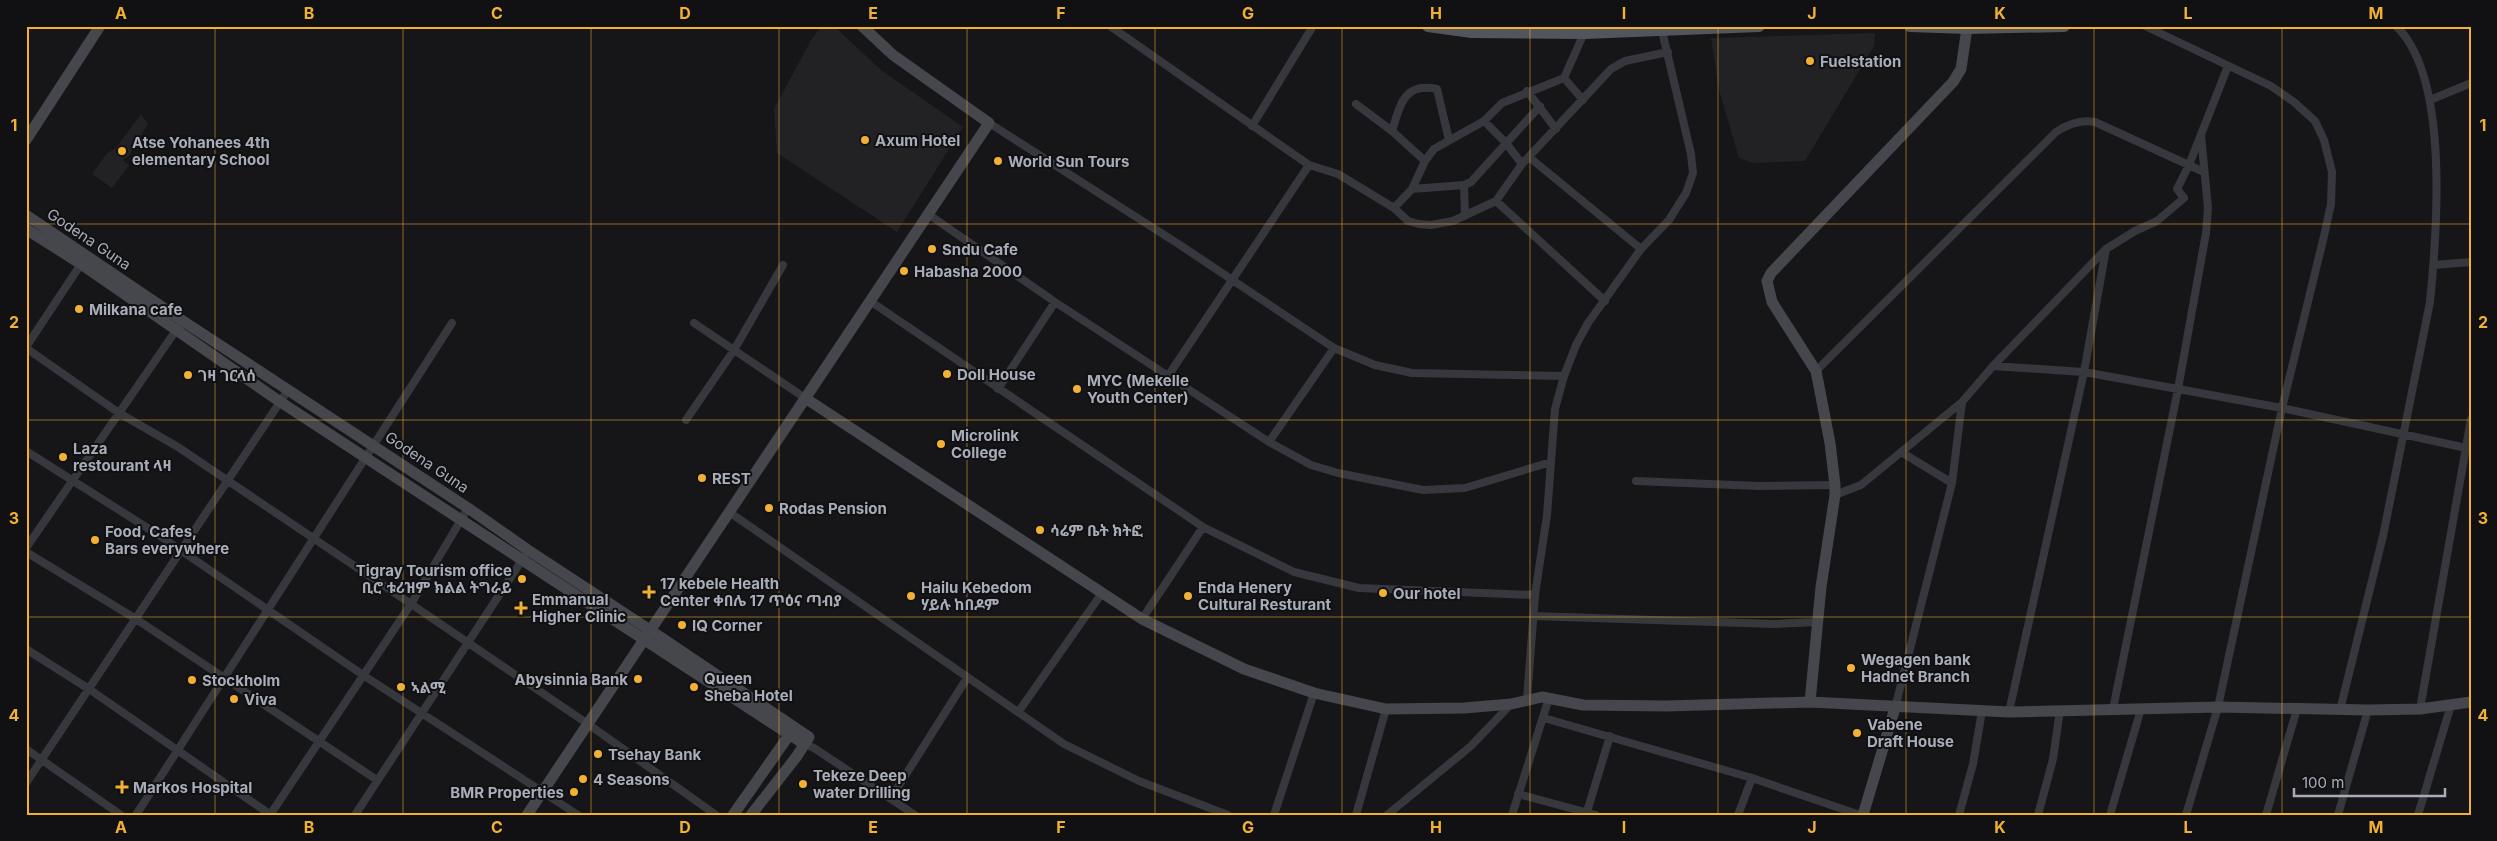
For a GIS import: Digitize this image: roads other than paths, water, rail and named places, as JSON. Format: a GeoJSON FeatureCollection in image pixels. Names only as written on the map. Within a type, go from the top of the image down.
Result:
{"type":"FeatureCollection","features":[{"type":"Feature","properties":{"kind":"main road"},"geometry":{"type":"LineString","coordinates":[[1428,26],[1472,32],[1662,31],[1759,26]]}},
{"type":"Feature","properties":{"kind":"main road"},"geometry":{"type":"LineString","coordinates":[[1910,26],[2064,26]]}},
{"type":"Feature","properties":{"kind":"street"},"geometry":{"type":"LineString","coordinates":[[26,140],[100,26]]}},
{"type":"Feature","properties":{"kind":"street"},"geometry":{"type":"LineString","coordinates":[[862,26],[893,55],[989,123],[1233,280],[1334,348],[1375,365],[1412,373],[1564,376]]}},
{"type":"Feature","properties":{"kind":"street"},"geometry":{"type":"LineString","coordinates":[[1110,26],[1310,166],[1338,174],[1394,208],[1408,221],[1419,224],[1453,221],[1496,201],[1522,164],[1611,69],[1626,62],[1668,52]]}},
{"type":"Feature","properties":{"kind":"street"},"geometry":{"type":"LineString","coordinates":[[1252,126],[1314,26]]}},
{"type":"Feature","properties":{"kind":"street"},"geometry":{"type":"LineString","coordinates":[[2145,26],[2271,86],[2294,102],[2315,121],[2324,140],[2332,172],[2331,204],[2282,408],[2218,707],[2186,815]]}},
{"type":"Feature","properties":{"kind":"street"},"geometry":{"type":"LineString","coordinates":[[2340,710],[2383,536],[2402,433],[2430,302],[2434,266],[2437,157],[2430,100],[2412,47],[2396,26]]}},
{"type":"Feature","properties":{"kind":"street"},"geometry":{"type":"LineString","coordinates":[[1810,702],[1824,560],[1835,490],[1830,443],[1816,371],[1772,302],[1767,281],[1771,273],[1953,82],[1961,69],[1967,27]]}},
{"type":"Feature","properties":{"kind":"street"},"geometry":{"type":"LineString","coordinates":[[1527,699],[1535,595],[1547,515],[1555,409],[1564,376],[1576,345],[1641,249],[1668,220],[1686,193],[1693,173],[1692,154],[1662,31]]}},
{"type":"Feature","properties":{"kind":"street"},"geometry":{"type":"LineString","coordinates":[[1394,208],[1412,190],[1425,161],[1434,149],[1484,121],[1502,103],[1564,78],[1584,32]]}},
{"type":"Feature","properties":{"kind":"street"},"geometry":{"type":"LineString","coordinates":[[1636,481],[1835,490],[1861,485],[1962,402],[1993,366],[2106,249],[2135,231],[2156,221],[2184,198],[2177,189],[2189,165],[2228,66]]}},
{"type":"Feature","properties":{"kind":"street"},"geometry":{"type":"LineString","coordinates":[[1564,78],[1583,100]]}},
{"type":"Feature","properties":{"kind":"street"},"geometry":{"type":"LineString","coordinates":[[2430,100],[2471,84]]}},
{"type":"Feature","properties":{"kind":"street"},"geometry":{"type":"LineString","coordinates":[[1392,131],[1402,100],[1414,90],[1430,88],[1437,90],[1449,140]]}},
{"type":"Feature","properties":{"kind":"street"},"geometry":{"type":"LineString","coordinates":[[1527,92],[1540,106],[1556,129]]}},
{"type":"Feature","properties":{"kind":"street"},"geometry":{"type":"LineString","coordinates":[[1356,104],[1392,131],[1425,161]]}},
{"type":"Feature","properties":{"kind":"street"},"geometry":{"type":"LineString","coordinates":[[1412,190],[1464,185],[1477,177],[1540,106]]}},
{"type":"Feature","properties":{"kind":"street"},"geometry":{"type":"LineString","coordinates":[[1816,371],[2056,132],[2065,127],[2086,120],[2094,122],[2204,172]]}},
{"type":"Feature","properties":{"kind":"street"},"geometry":{"type":"LineString","coordinates":[[1484,121],[1506,143],[1522,164]]}},
{"type":"Feature","properties":{"kind":"street"},"geometry":{"type":"LineString","coordinates":[[527,815],[989,123]]}},
{"type":"Feature","properties":{"kind":"street"},"geometry":{"type":"LineString","coordinates":[[2113,709],[2178,389],[2208,222],[2201,132]]}},
{"type":"Feature","properties":{"kind":"street"},"geometry":{"type":"LineString","coordinates":[[1529,157],[1641,249]]}},
{"type":"Feature","properties":{"kind":"street"},"geometry":{"type":"LineString","coordinates":[[1168,376],[1310,166]]}},
{"type":"Feature","properties":{"kind":"street"},"geometry":{"type":"LineString","coordinates":[[1464,185],[1465,216]]}},
{"type":"Feature","properties":{"kind":"street"},"geometry":{"type":"LineString","coordinates":[[1496,201],[1605,301]]}},
{"type":"Feature","properties":{"kind":"street"},"geometry":{"type":"LineString","coordinates":[[928,214],[1055,302],[1269,442],[1311,465],[1338,473],[1423,490],[1465,488],[1552,462]]}},
{"type":"Feature","properties":{"kind":"street","name":"Godena Guna"},"geometry":{"type":"LineString","coordinates":[[26,215],[84,259],[180,325],[279,401],[461,518],[521,561],[647,634]]}},
{"type":"Feature","properties":{"kind":"street","name":"Godena Guna"},"geometry":{"type":"LineString","coordinates":[[26,229],[84,259]]}},
{"type":"Feature","properties":{"kind":"street"},"geometry":{"type":"LineString","coordinates":[[2009,712],[2084,372],[2106,249]]}},
{"type":"Feature","properties":{"kind":"street"},"geometry":{"type":"LineString","coordinates":[[84,259],[26,347],[119,413],[178,447],[225,481],[314,538],[468,642],[716,815]]}},
{"type":"Feature","properties":{"kind":"street"},"geometry":{"type":"LineString","coordinates":[[2434,266],[2471,262]]}},
{"type":"Feature","properties":{"kind":"street"},"geometry":{"type":"LineString","coordinates":[[686,420],[734,350],[783,265]]}},
{"type":"Feature","properties":{"kind":"street"},"geometry":{"type":"LineString","coordinates":[[870,301],[1203,527],[1294,572],[1359,588],[1535,595]]}},
{"type":"Feature","properties":{"kind":"street"},"geometry":{"type":"LineString","coordinates":[[998,389],[1055,302]]}},
{"type":"Feature","properties":{"kind":"street"},"geometry":{"type":"LineString","coordinates":[[136,815],[452,323]]}},
{"type":"Feature","properties":{"kind":"street"},"geometry":{"type":"LineString","coordinates":[[694,323],[1142,619],[1244,669],[1314,693],[1386,709],[1464,708],[1511,704],[1527,699],[1549,698],[1583,705],[1666,706],[1810,702],[1895,708],[2009,712],[2218,707],[2340,710],[2420,709],[2471,702]]}},
{"type":"Feature","properties":{"kind":"street"},"geometry":{"type":"LineString","coordinates":[[26,548],[180,325]]}},
{"type":"Feature","properties":{"kind":"street","name":"Godena Guna"},"geometry":{"type":"LineString","coordinates":[[180,325],[288,390],[374,445],[468,508],[647,634],[809,743]]}},
{"type":"Feature","properties":{"kind":"street"},"geometry":{"type":"LineString","coordinates":[[1269,442],[1334,348]]}},
{"type":"Feature","properties":{"kind":"street"},"geometry":{"type":"LineString","coordinates":[[1993,366],[2084,372],[2282,408],[2468,448]]}},
{"type":"Feature","properties":{"kind":"street"},"geometry":{"type":"LineString","coordinates":[[26,783],[40,759],[182,551],[225,481],[288,390]]}},
{"type":"Feature","properties":{"kind":"street"},"geometry":{"type":"LineString","coordinates":[[1544,718],[1752,778],[1862,815],[1895,708],[1952,483],[1962,402]]}},
{"type":"Feature","properties":{"kind":"street"},"geometry":{"type":"LineString","coordinates":[[2420,709],[2468,448],[2471,419]]}},
{"type":"Feature","properties":{"kind":"street"},"geometry":{"type":"LineString","coordinates":[[26,451],[182,551],[267,611],[578,815]]}},
{"type":"Feature","properties":{"kind":"street"},"geometry":{"type":"LineString","coordinates":[[1901,452],[1952,483]]}},
{"type":"Feature","properties":{"kind":"street"},"geometry":{"type":"LineString","coordinates":[[26,649],[89,688],[270,815],[411,604],[468,508]]}},
{"type":"Feature","properties":{"kind":"street"},"geometry":{"type":"LineString","coordinates":[[729,512],[967,678],[1019,711],[1064,744],[1139,781],[1228,815]]}},
{"type":"Feature","properties":{"kind":"street"},"geometry":{"type":"LineString","coordinates":[[1142,619],[1203,527]]}},
{"type":"Feature","properties":{"kind":"street"},"geometry":{"type":"LineString","coordinates":[[355,815],[528,550]]}},
{"type":"Feature","properties":{"kind":"street"},"geometry":{"type":"LineString","coordinates":[[26,552],[136,619],[223,679],[377,780]]}},
{"type":"Feature","properties":{"kind":"street"},"geometry":{"type":"LineString","coordinates":[[1019,711],[1102,593]]}},
{"type":"Feature","properties":{"kind":"street"},"geometry":{"type":"LineString","coordinates":[[1534,616],[1774,624],[1818,622]]}},
{"type":"Feature","properties":{"kind":"street"},"geometry":{"type":"LineString","coordinates":[[891,798],[967,678]]}},
{"type":"Feature","properties":{"kind":"street"},"geometry":{"type":"LineString","coordinates":[[1274,815],[1314,693]]}},
{"type":"Feature","properties":{"kind":"street"},"geometry":{"type":"LineString","coordinates":[[1512,815],[1549,698]]}},
{"type":"Feature","properties":{"kind":"street"},"geometry":{"type":"LineString","coordinates":[[1387,815],[1471,746],[1511,704]]}},
{"type":"Feature","properties":{"kind":"street"},"geometry":{"type":"LineString","coordinates":[[2418,815],[2451,704]]}},
{"type":"Feature","properties":{"kind":"street"},"geometry":{"type":"LineString","coordinates":[[1356,815],[1386,709]]}},
{"type":"Feature","properties":{"kind":"street"},"geometry":{"type":"LineString","coordinates":[[2110,815],[2141,709]]}},
{"type":"Feature","properties":{"kind":"street"},"geometry":{"type":"LineString","coordinates":[[2266,815],[2297,709]]}},
{"type":"Feature","properties":{"kind":"street"},"geometry":{"type":"LineString","coordinates":[[2038,815],[2053,759],[2060,710]]}},
{"type":"Feature","properties":{"kind":"street"},"geometry":{"type":"LineString","coordinates":[[2338,815],[2368,710]]}},
{"type":"Feature","properties":{"kind":"street"},"geometry":{"type":"LineString","coordinates":[[1958,815],[1973,764],[1982,711]]}},
{"type":"Feature","properties":{"kind":"street"},"geometry":{"type":"LineString","coordinates":[[732,815],[792,732]]}},
{"type":"Feature","properties":{"kind":"street"},"geometry":{"type":"LineString","coordinates":[[1587,814],[1610,736]]}},
{"type":"Feature","properties":{"kind":"street"},"geometry":{"type":"LineString","coordinates":[[751,815],[809,743],[915,815]]}},
{"type":"Feature","properties":{"kind":"street"},"geometry":{"type":"LineString","coordinates":[[26,750],[121,815]]}},
{"type":"Feature","properties":{"kind":"street"},"geometry":{"type":"LineString","coordinates":[[1738,815],[1752,778]]}},
{"type":"Feature","properties":{"kind":"street"},"geometry":{"type":"LineString","coordinates":[[1518,794],[1596,815]]}},
{"type":"Feature","properties":{"kind":"place","name":"Fuelstation"},"geometry":{"type":"Point","coordinates":[1810,61]}},
{"type":"Feature","properties":{"kind":"place","name":"Axum Hotel"},"geometry":{"type":"Point","coordinates":[865,140]}},
{"type":"Feature","properties":{"kind":"place","name":"Atse Yohanees 4th elementary School"},"geometry":{"type":"Point","coordinates":[122,151]}},
{"type":"Feature","properties":{"kind":"place","name":"World Sun Tours"},"geometry":{"type":"Point","coordinates":[998,161]}},
{"type":"Feature","properties":{"kind":"place","name":"Sndu Cafe"},"geometry":{"type":"Point","coordinates":[932,249]}},
{"type":"Feature","properties":{"kind":"place","name":"Habasha 2000"},"geometry":{"type":"Point","coordinates":[904,271]}},
{"type":"Feature","properties":{"kind":"place","name":"Milkana cafe"},"geometry":{"type":"Point","coordinates":[79,309]}},
{"type":"Feature","properties":{"kind":"place","name":"Doll House"},"geometry":{"type":"Point","coordinates":[947,374]}},
{"type":"Feature","properties":{"kind":"place","name":"ገዛ ገርላሰ"},"geometry":{"type":"Point","coordinates":[188,375]}},
{"type":"Feature","properties":{"kind":"place","name":"MYC (Mekelle Youth Center)"},"geometry":{"type":"Point","coordinates":[1077,389]}},
{"type":"Feature","properties":{"kind":"place","name":"Microlink College"},"geometry":{"type":"Point","coordinates":[941,444]}},
{"type":"Feature","properties":{"kind":"place","name":"Laza restourant ላዛ"},"geometry":{"type":"Point","coordinates":[63,457]}},
{"type":"Feature","properties":{"kind":"place","name":"REST"},"geometry":{"type":"Point","coordinates":[702,478]}},
{"type":"Feature","properties":{"kind":"place","name":"Rodas Pension"},"geometry":{"type":"Point","coordinates":[769,508]}},
{"type":"Feature","properties":{"kind":"place","name":"ሳሬም ቤት ክትፎ"},"geometry":{"type":"Point","coordinates":[1040,530]}},
{"type":"Feature","properties":{"kind":"place","name":"Food, Cafes, Bars everywhere"},"geometry":{"type":"Point","coordinates":[95,540]}},
{"type":"Feature","properties":{"kind":"place","name":"Tigray Tourism office ቢሮ ቱሪዝም ክልል ትግራይ"},"geometry":{"type":"Point","coordinates":[522,579]}},
{"type":"Feature","properties":{"kind":"place","name":"17 kebele Health Center ቀበሌ 17 ጥዕና ጣብያ"},"geometry":{"type":"Point","coordinates":[649,592]}},
{"type":"Feature","properties":{"kind":"place","name":"Our hotel"},"geometry":{"type":"Point","coordinates":[1383,593]}},
{"type":"Feature","properties":{"kind":"place","name":"Hailu Kebedom ሃይሉ ከበዶም"},"geometry":{"type":"Point","coordinates":[911,596]}},
{"type":"Feature","properties":{"kind":"place","name":"Enda Henery Cultural Resturant"},"geometry":{"type":"Point","coordinates":[1188,596]}},
{"type":"Feature","properties":{"kind":"place","name":"Emmanual Higher Clinic"},"geometry":{"type":"Point","coordinates":[521,608]}},
{"type":"Feature","properties":{"kind":"place","name":"IQ Corner"},"geometry":{"type":"Point","coordinates":[682,625]}},
{"type":"Feature","properties":{"kind":"place","name":"Wegagen bank Hadnet Branch"},"geometry":{"type":"Point","coordinates":[1851,668]}},
{"type":"Feature","properties":{"kind":"place","name":"Abysinnia Bank"},"geometry":{"type":"Point","coordinates":[638,679]}},
{"type":"Feature","properties":{"kind":"place","name":"Stockholm"},"geometry":{"type":"Point","coordinates":[192,680]}},
{"type":"Feature","properties":{"kind":"place","name":"ኣልሚ"},"geometry":{"type":"Point","coordinates":[401,687]}},
{"type":"Feature","properties":{"kind":"place","name":"Queen Sheba Hotel"},"geometry":{"type":"Point","coordinates":[694,687]}},
{"type":"Feature","properties":{"kind":"place","name":"Viva"},"geometry":{"type":"Point","coordinates":[234,699]}},
{"type":"Feature","properties":{"kind":"place","name":"Vabene Draft House"},"geometry":{"type":"Point","coordinates":[1857,733]}},
{"type":"Feature","properties":{"kind":"place","name":"Tsehay Bank"},"geometry":{"type":"Point","coordinates":[598,754]}},
{"type":"Feature","properties":{"kind":"place","name":"4 Seasons"},"geometry":{"type":"Point","coordinates":[583,779]}},
{"type":"Feature","properties":{"kind":"place","name":"Tekeze Deep water Drilling"},"geometry":{"type":"Point","coordinates":[803,784]}},
{"type":"Feature","properties":{"kind":"place","name":"Markos Hospital"},"geometry":{"type":"Point","coordinates":[122,787]}},
{"type":"Feature","properties":{"kind":"place","name":"BMR Properties"},"geometry":{"type":"Point","coordinates":[574,792]}}]}
